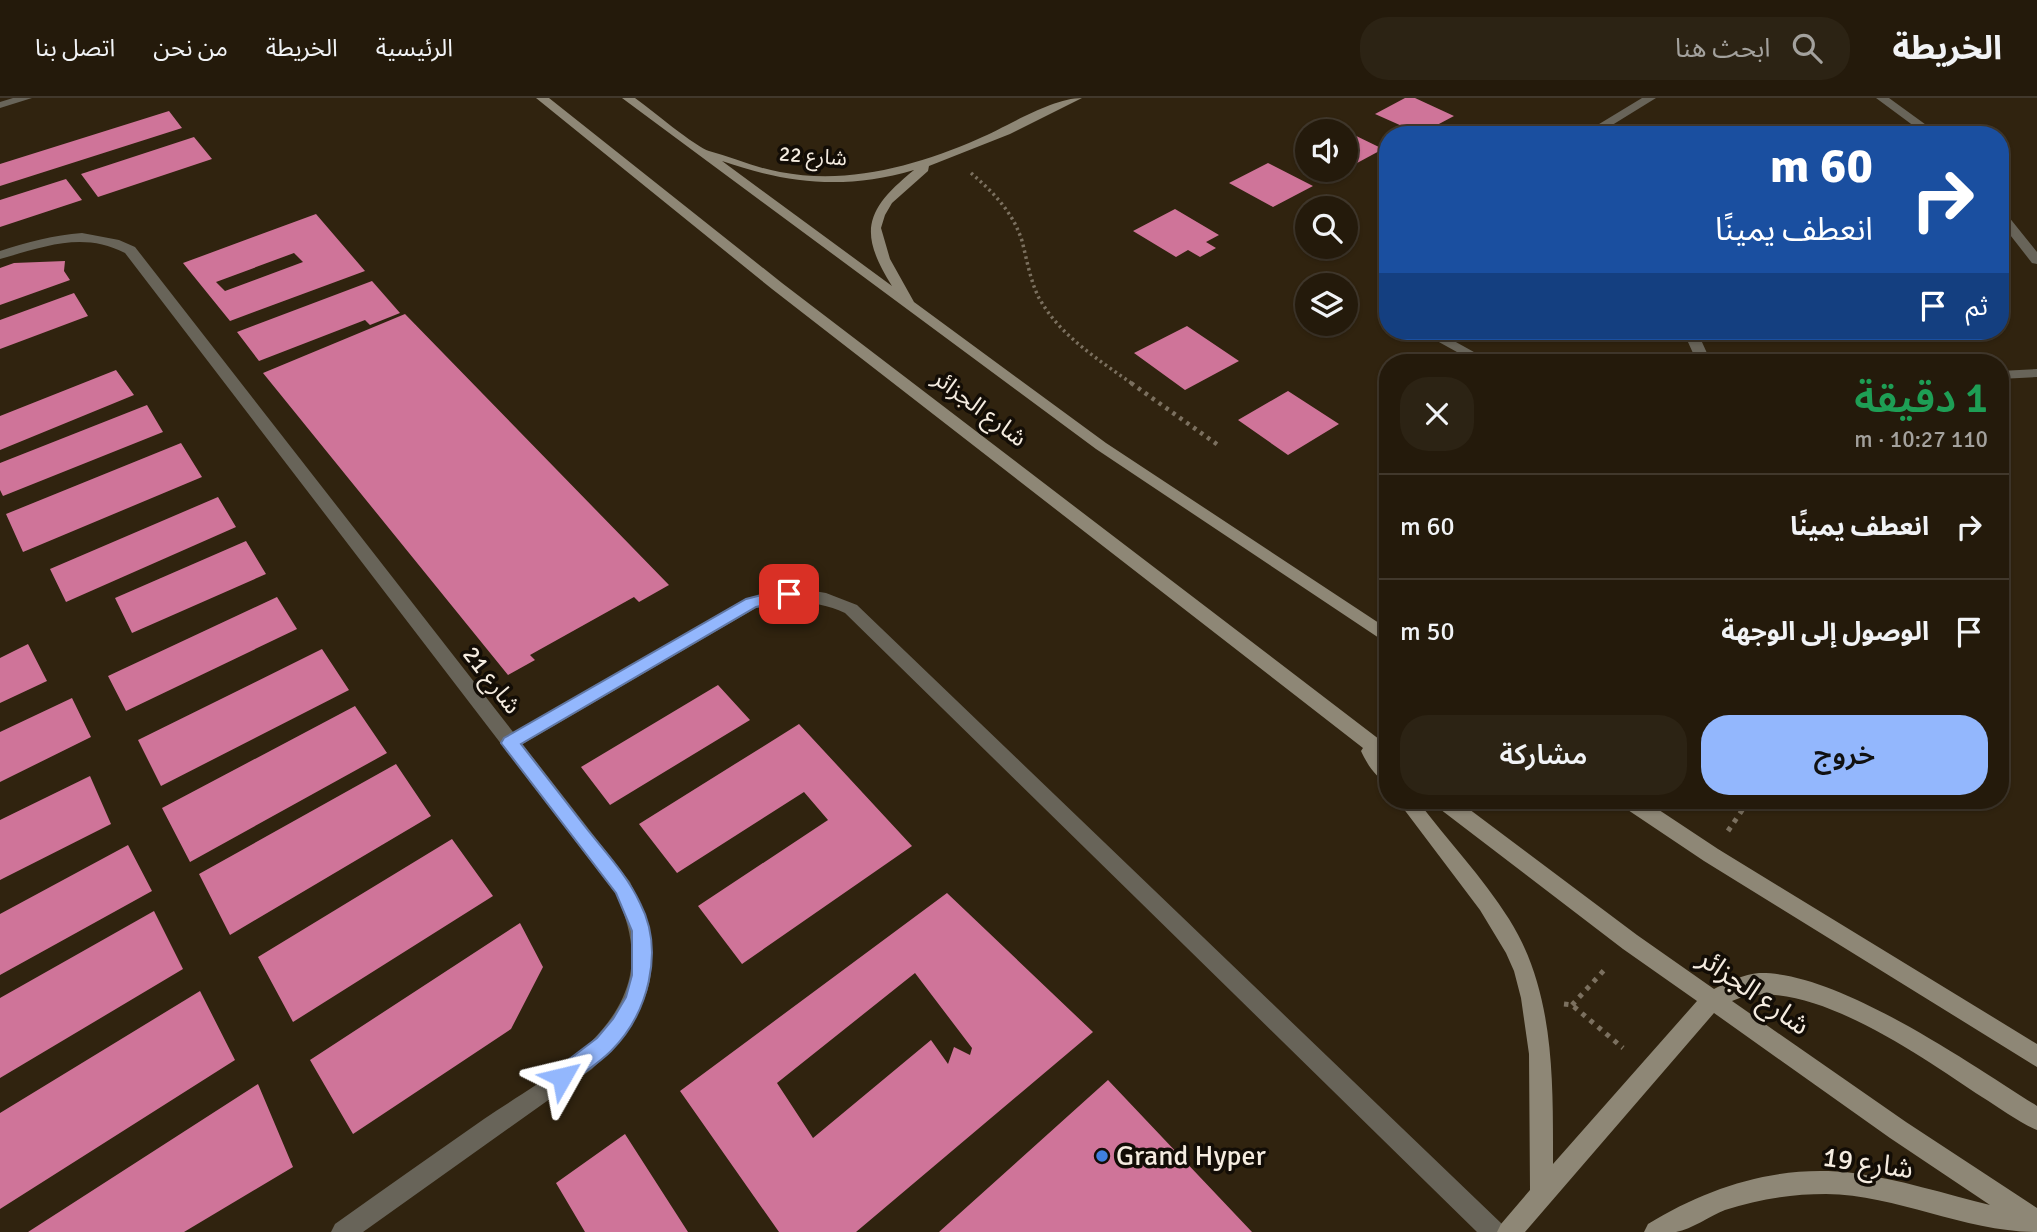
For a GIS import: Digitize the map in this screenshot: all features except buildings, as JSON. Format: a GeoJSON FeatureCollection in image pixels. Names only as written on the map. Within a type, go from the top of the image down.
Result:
{"type":"FeatureCollection","features":[{"type":"Feature","properties":{"kind":"main road","name":"شارع الجزائر"},"geometry":{"type":"LineString","coordinates":[[542,98],[777,286],[1379,751]]}},
{"type":"Feature","properties":{"kind":"main road","name":"شارع الجزائر"},"geometry":{"type":"LineString","coordinates":[[628,98],[1101,446],[1379,632]]}},
{"type":"Feature","properties":{"kind":"main road","name":"شارع 22"},"geometry":{"type":"LineString","coordinates":[[695,148],[760,170],[806,179],[867,177],[930,164],[1076,98]]}},
{"type":"Feature","properties":{"kind":"main road","name":"شارع 22"},"geometry":{"type":"LineString","coordinates":[[915,311],[882,261],[876,247],[875,233],[877,218],[894,191],[930,164]]}},
{"type":"Feature","properties":{"kind":"main road"},"geometry":{"type":"LineString","coordinates":[[1360,736],[1379,762]]}},
{"type":"Feature","properties":{"kind":"main road"},"geometry":{"type":"LineString","coordinates":[[1413,809],[1502,930],[1523,970],[1538,1041],[1542,1195]]}},
{"type":"Feature","properties":{"kind":"main road","name":"شارع الجزائر"},"geometry":{"type":"LineString","coordinates":[[1455,809],[1630,942],[1899,1130],[2037,1222]]}},
{"type":"Feature","properties":{"kind":"main road"},"geometry":{"type":"LineString","coordinates":[[1642,809],[1711,855],[2037,1056]]}},
{"type":"Feature","properties":{"kind":"main road"},"geometry":{"type":"LineString","coordinates":[[1508,1232],[1713,999],[1740,987],[1761,983],[1789,986],[1829,999],[1870,1017],[2037,1119]]}},
{"type":"Feature","properties":{"kind":"main road","name":"شارع 19"},"geometry":{"type":"LineString","coordinates":[[1656,1232],[1679,1217],[1719,1200],[1762,1189],[1807,1184],[1854,1185],[2037,1227]]}},
{"type":"Feature","properties":{"kind":"street"},"geometry":{"type":"LineString","coordinates":[[0,106],[26,98]]}},
{"type":"Feature","properties":{"kind":"street"},"geometry":{"type":"LineString","coordinates":[[1602,126],[1650,98]]}},
{"type":"Feature","properties":{"kind":"street"},"geometry":{"type":"LineString","coordinates":[[1882,98],[1921,126]]}},
{"type":"Feature","properties":{"kind":"street"},"geometry":{"type":"LineString","coordinates":[[2009,225],[2037,260]]}},
{"type":"Feature","properties":{"kind":"street","name":"شارع 21"},"geometry":{"type":"LineString","coordinates":[[0,256],[33,244],[77,238],[110,241],[130,250],[622,888],[634,908],[641,931],[642,975],[634,1000],[620,1025],[584,1062],[343,1232]]}},
{"type":"Feature","properties":{"kind":"street"},"geometry":{"type":"LineString","coordinates":[[1443,340],[1470,354]]}},
{"type":"Feature","properties":{"kind":"street"},"geometry":{"type":"LineString","coordinates":[[2009,374],[2037,373]]}},
{"type":"Feature","properties":{"kind":"street"},"geometry":{"type":"LineString","coordinates":[[510,743],[751,603],[789,594],[812,595],[833,600],[851,609],[1494,1232]]}},
{"type":"Feature","properties":{"kind":"path"},"geometry":{"type":"LineString","coordinates":[[951,155],[1001,200],[1022,237],[1031,278],[1041,299],[1069,336],[1218,445]]}},
{"type":"Feature","properties":{"kind":"path"},"geometry":{"type":"LineString","coordinates":[[1572,1005],[1630,942]]}},
{"type":"Feature","properties":{"kind":"path"},"geometry":{"type":"LineString","coordinates":[[1531,1000],[1572,1005],[1624,1049]]}},
{"type":"Feature","properties":{"kind":"place","name":"Grand Hyper"},"geometry":{"type":"Point","coordinates":[1102,1156]}},
{"type":"Feature","properties":{"kind":"route"},"geometry":{"type":"LineString","coordinates":[[562,1077],[604,1045],[620,1025],[634,1000],[642,975],[641,931],[634,908],[622,888],[510,743],[751,603],[789,594]]}}]}
